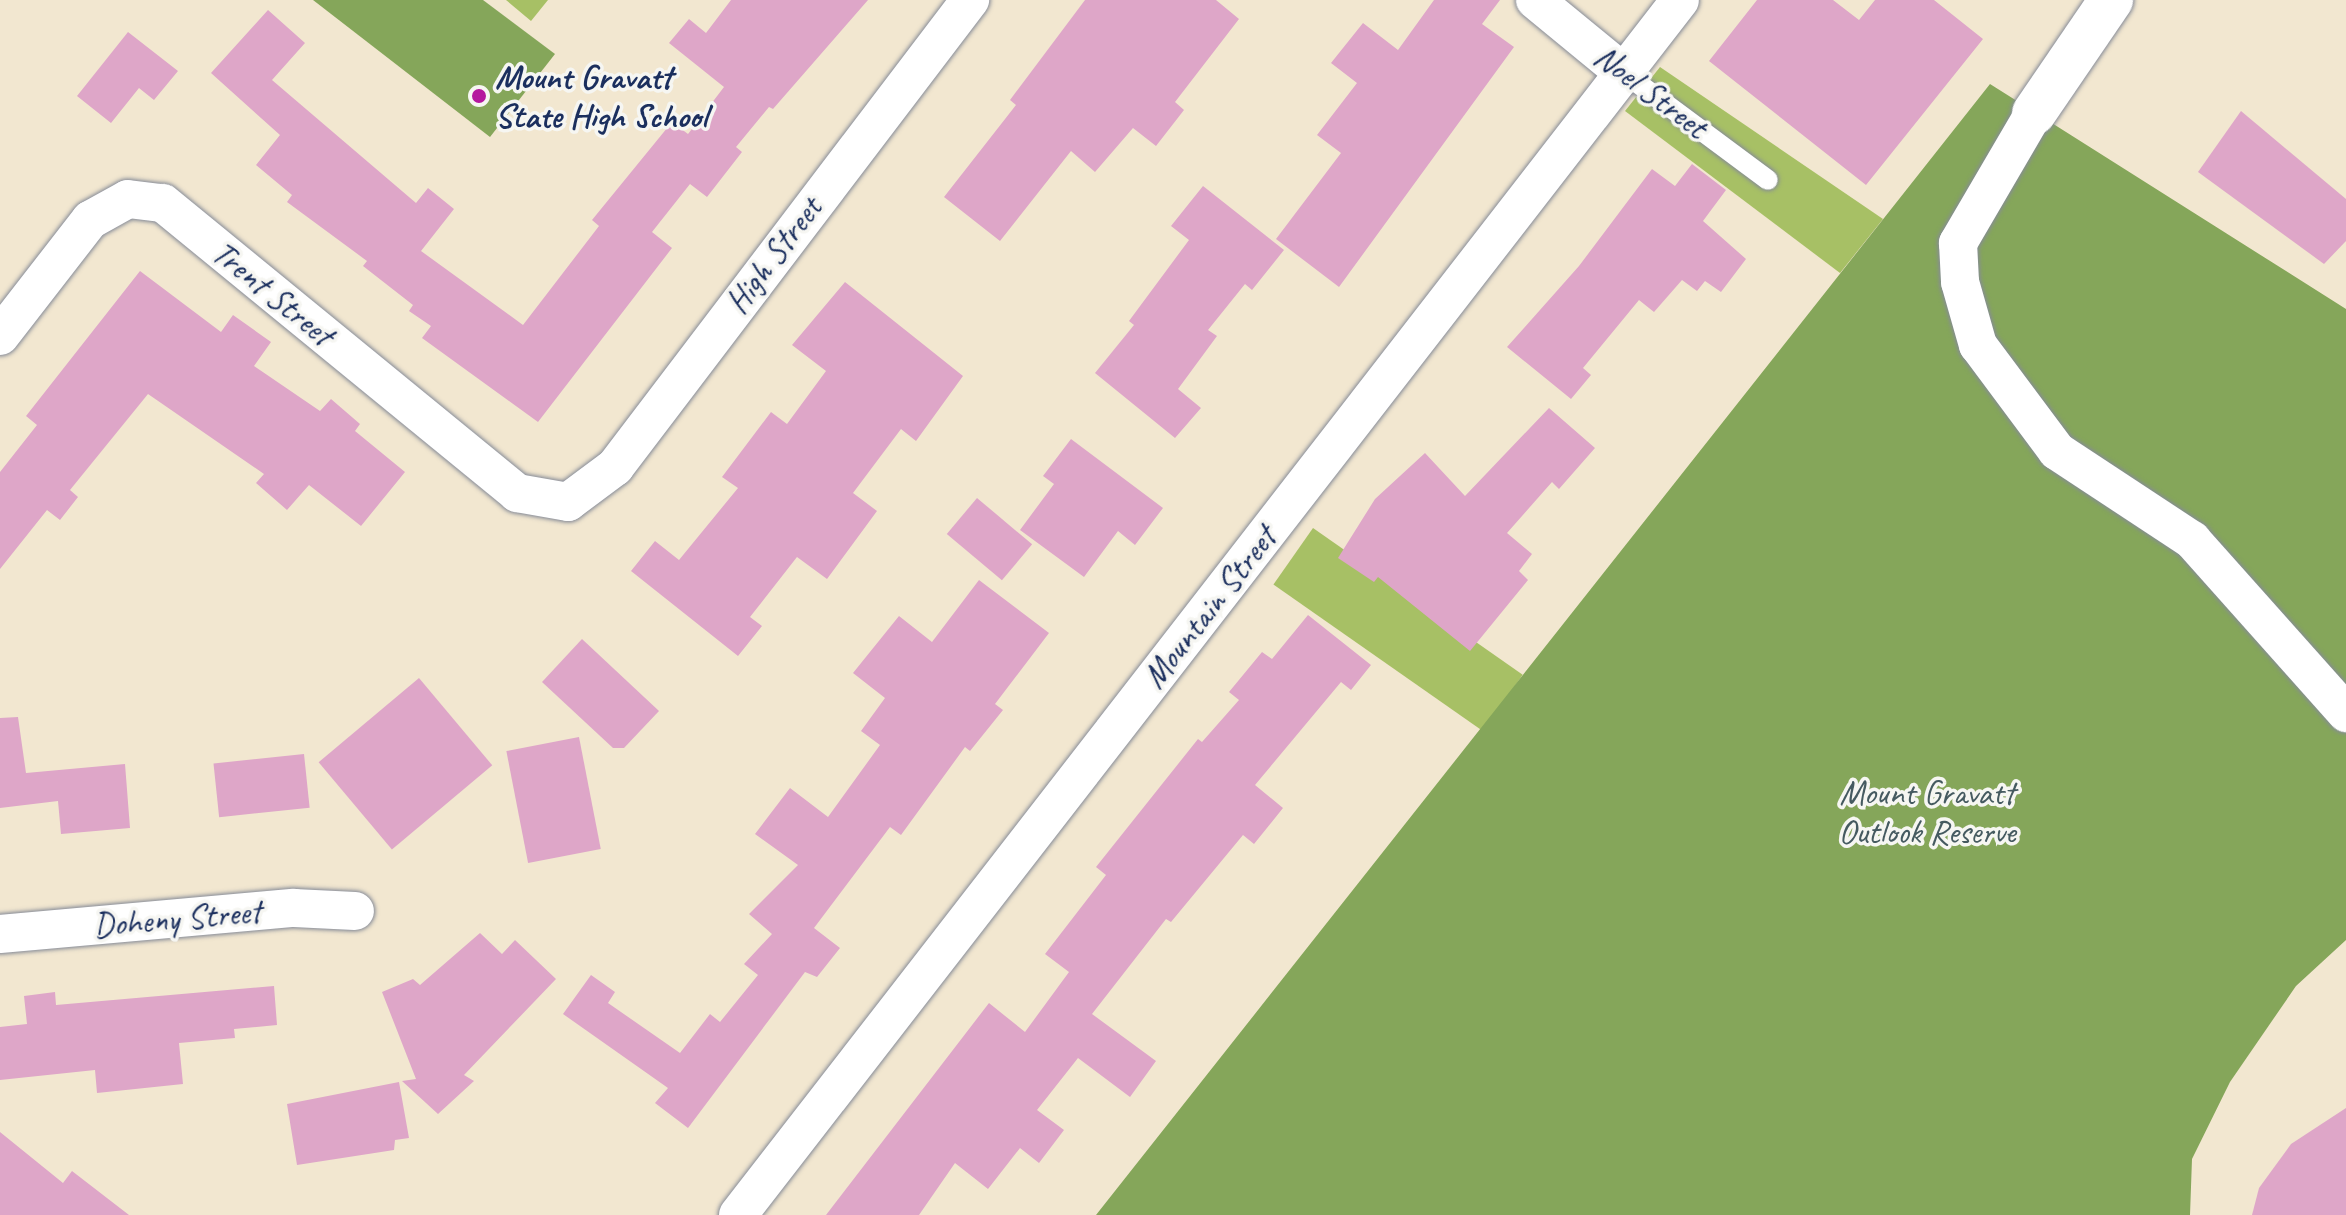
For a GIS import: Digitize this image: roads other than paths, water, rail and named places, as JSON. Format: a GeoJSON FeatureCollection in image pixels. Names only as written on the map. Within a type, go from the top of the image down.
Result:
{"type":"FeatureCollection","features":[{"type":"Feature","properties":{"kind":"street","name":"High Street"},"geometry":{"type":"LineString","coordinates":[[568,502],[615,467],[970,0]]}},
{"type":"Feature","properties":{"kind":"street","name":"Noel Street"},"geometry":{"type":"LineString","coordinates":[[1535,0],[1624,73]]}},
{"type":"Feature","properties":{"kind":"street","name":"Mountain Street"},"geometry":{"type":"LineString","coordinates":[[738,1215],[1680,0]]}},
{"type":"Feature","properties":{"kind":"street"},"geometry":{"type":"LineString","coordinates":[[2111,0],[2034,113],[1958,243],[1960,282],[1978,345],[2057,451],[2192,540],[2346,713]]}},
{"type":"Feature","properties":{"kind":"street","name":"Trent Street"},"geometry":{"type":"LineString","coordinates":[[0,336],[90,220],[128,199],[163,203],[517,493],[568,502]]}},
{"type":"Feature","properties":{"kind":"street","name":"Doheny Street"},"geometry":{"type":"LineString","coordinates":[[0,934],[294,908],[355,911]]}},
{"type":"Feature","properties":{"kind":"lane","name":"Noel Street"},"geometry":{"type":"LineString","coordinates":[[1624,73],[1768,180]]}},
{"type":"Feature","properties":{"kind":"place","name":"Mount Gravatt State High School"},"geometry":{"type":"Point","coordinates":[479,96]}},
{"type":"Feature","properties":{"kind":"park label","name":"Mount Gravatt Outlook Reserve"},"geometry":{"type":"Point","coordinates":[1927,812]}}]}
